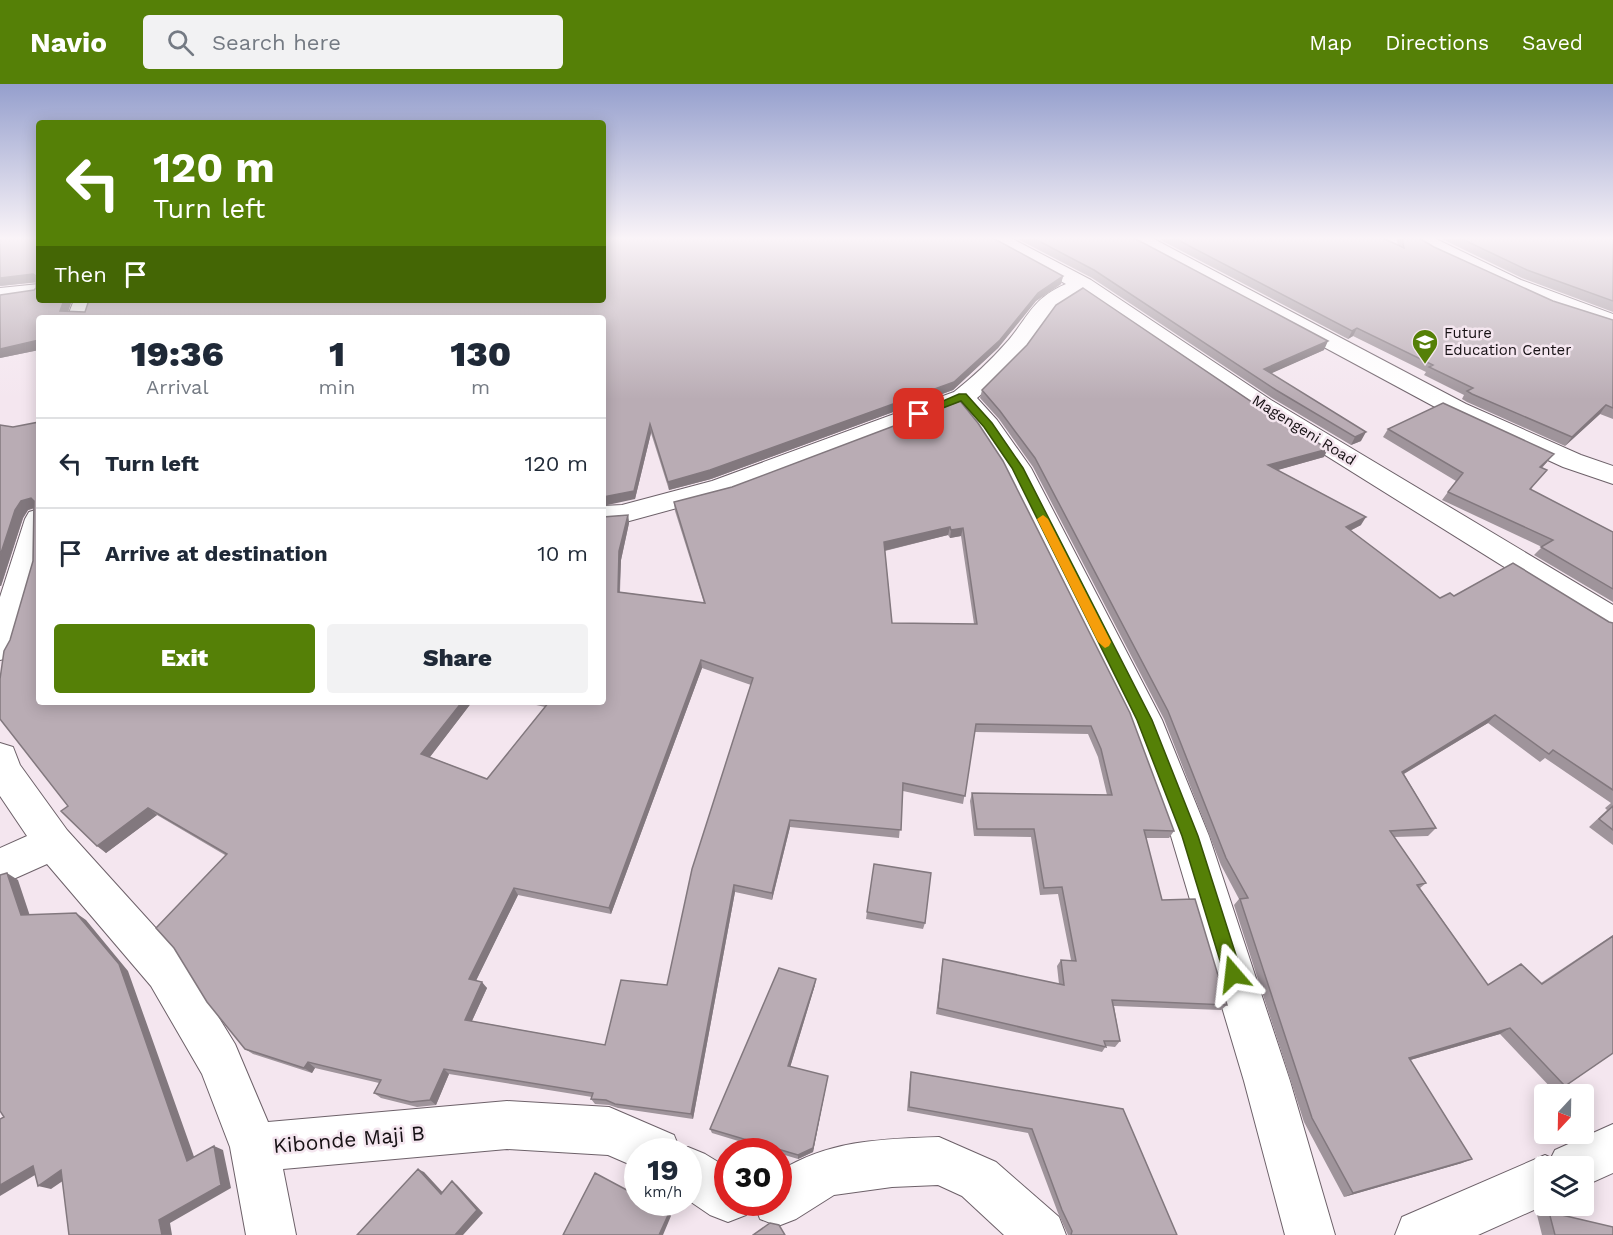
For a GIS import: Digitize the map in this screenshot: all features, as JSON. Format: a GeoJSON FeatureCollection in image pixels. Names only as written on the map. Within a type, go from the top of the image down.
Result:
{"type":"FeatureCollection","features":[{"type":"Feature","properties":{"kind":"street"},"geometry":{"type":"LineString","coordinates":[[0,295],[26,292]]}},
{"type":"Feature","properties":{"kind":"street"},"geometry":{"type":"LineString","coordinates":[[606,514],[645,508],[722,487],[963,397],[984,380],[1016,346],[1048,303],[1054,297],[1067,292]]}},
{"type":"Feature","properties":{"kind":"street","name":"Magengeni Road"},"geometry":{"type":"LineString","coordinates":[[1093,292],[1262,405],[1613,620]]}},
{"type":"Feature","properties":{"kind":"street"},"geometry":{"type":"LineString","coordinates":[[1237,292],[1457,409],[1572,461],[1613,475]]}},
{"type":"Feature","properties":{"kind":"street"},"geometry":{"type":"LineString","coordinates":[[1531,292],[1613,321]]}},
{"type":"Feature","properties":{"kind":"street"},"geometry":{"type":"LineString","coordinates":[[963,397],[988,425],[1017,468],[1144,720],[1190,836],[1267,1081],[1310,1235]]}},
{"type":"Feature","properties":{"kind":"street"},"geometry":{"type":"LineString","coordinates":[[0,648],[36,529]]}},
{"type":"Feature","properties":{"kind":"street","name":"Kibonde Maji B"},"geometry":{"type":"LineString","coordinates":[[0,758],[3,770],[53,842],[166,971],[219,1060],[254,1147],[507,1125],[609,1131],[625,1138]]}},
{"type":"Feature","properties":{"kind":"street"},"geometry":{"type":"LineString","coordinates":[[0,867],[53,842]]}},
{"type":"Feature","properties":{"kind":"street"},"geometry":{"type":"LineString","coordinates":[[254,1147],[271,1235]]}},
{"type":"Feature","properties":{"kind":"street"},"geometry":{"type":"LineString","coordinates":[[1594,1157],[1613,1148]]}},
{"type":"Feature","properties":{"kind":"street"},"geometry":{"type":"LineString","coordinates":[[792,1192],[809,1181],[832,1171],[892,1163],[939,1161],[979,1179],[1041,1235]]}},
{"type":"Feature","properties":{"kind":"street"},"geometry":{"type":"LineString","coordinates":[[1420,1235],[1534,1185]]}},
{"type":"Feature","properties":{"kind":"building"},"geometry":{"type":"Polygon","coordinates":[[[36,292],[36,303],[63,303],[60,311],[85,312],[88,303],[606,303],[606,292],[1040,292],[1000,340],[954,382],[710,470],[668,482],[650,424],[634,491],[606,496],[606,315],[36,315],[36,341],[0,349],[0,295],[36,292]]]}},
{"type":"Feature","properties":{"kind":"building"},"geometry":{"type":"Polygon","coordinates":[[[1077,292],[1089,292],[1255,404],[1328,449],[1268,465],[1366,517],[1346,527],[1440,598],[1450,593],[1454,596],[1513,563],[1613,623],[1613,790],[1553,750],[1549,754],[1495,715],[1402,772],[1436,828],[1390,831],[1426,883],[1417,885],[1488,985],[1521,964],[1542,984],[1613,936],[1613,1053],[1568,1084],[1563,1084],[1510,1028],[1409,1058],[1472,1159],[1353,1193],[1312,1118],[1240,899],[1248,898],[1226,858],[1168,711],[1035,458],[982,390],[1027,345],[1056,305],[1077,292]]]}},
{"type":"Feature","properties":{"kind":"building"},"geometry":{"type":"Polygon","coordinates":[[[1127,292],[1235,292],[1328,341],[1264,369],[1366,432],[1355,437],[1276,390],[1127,292]]]}},
{"type":"Feature","properties":{"kind":"building"},"geometry":{"type":"Polygon","coordinates":[[[1277,292],[1533,292],[1553,301],[1613,320],[1613,408],[1606,405],[1572,437],[1472,394],[1467,391],[1473,388],[1429,367],[1433,365],[1357,328],[1352,331],[1277,292]]]}},
{"type":"Feature","properties":{"kind":"building"},"geometry":{"type":"Polygon","coordinates":[[[1587,292],[1613,292],[1613,301],[1587,292]]]}},
{"type":"Feature","properties":{"kind":"building"},"geometry":{"type":"Polygon","coordinates":[[[960,401],[978,423],[1003,461],[1130,713],[1174,831],[1144,830],[1162,900],[1195,899],[1227,1005],[1112,1000],[1120,1041],[1104,1041],[1106,1047],[938,1008],[943,959],[1064,985],[1061,960],[1076,961],[1062,887],[1044,888],[1034,829],[977,829],[972,793],[1112,795],[1101,749],[1091,726],[976,724],[965,796],[903,783],[901,830],[790,820],[772,893],[734,885],[691,1114],[615,1104],[606,1100],[591,1099],[593,1093],[444,1069],[430,1100],[411,1102],[374,1093],[381,1080],[308,1062],[304,1068],[245,1049],[207,1002],[174,948],[156,928],[227,854],[148,808],[97,846],[61,811],[68,806],[0,719],[0,679],[4,651],[10,640],[33,561],[34,501],[31,498],[21,501],[15,510],[0,556],[0,425],[13,427],[36,423],[36,705],[460,705],[421,754],[487,779],[547,705],[606,705],[606,517],[628,515],[619,551],[618,592],[705,603],[674,502],[732,487],[960,401]],[[950,527],[884,542],[892,623],[977,624],[963,528],[951,530],[950,527]],[[701,660],[609,908],[514,888],[469,979],[482,982],[465,1020],[605,1045],[621,980],[667,985],[692,869],[753,678],[701,660]]]}},
{"type":"Feature","properties":{"kind":"building"},"geometry":{"type":"Polygon","coordinates":[[[1443,403],[1554,454],[1540,467],[1547,470],[1530,489],[1613,532],[1613,589],[1541,547],[1553,540],[1448,492],[1463,473],[1388,429],[1443,403]]]}},
{"type":"Feature","properties":{"kind":"building"},"geometry":{"type":"Polygon","coordinates":[[[1613,806],[1613,830],[1599,819],[1613,806]]]}},
{"type":"Feature","properties":{"kind":"building"},"geometry":{"type":"Polygon","coordinates":[[[874,864],[931,873],[925,923],[867,912],[874,864]]]}},
{"type":"Feature","properties":{"kind":"building"},"geometry":{"type":"Polygon","coordinates":[[[7,873],[21,915],[76,913],[119,964],[187,1161],[214,1146],[221,1185],[159,1220],[162,1235],[69,1235],[61,1170],[38,1186],[33,1166],[0,1185],[0,1119],[4,1117],[0,1111],[0,875],[7,873]]]}},
{"type":"Feature","properties":{"kind":"building"},"geometry":{"type":"Polygon","coordinates":[[[779,968],[816,979],[788,1066],[828,1076],[813,1148],[798,1155],[792,1153],[792,1138],[740,1138],[710,1129],[779,968]]]}},
{"type":"Feature","properties":{"kind":"building"},"geometry":{"type":"Polygon","coordinates":[[[911,1072],[1123,1109],[1177,1235],[1071,1235],[1072,1231],[1032,1129],[909,1107],[911,1072]]]}},
{"type":"Feature","properties":{"kind":"building"},"geometry":{"type":"Polygon","coordinates":[[[418,1169],[441,1194],[452,1181],[477,1210],[455,1235],[357,1235],[418,1169]]]}},
{"type":"Feature","properties":{"kind":"building"},"geometry":{"type":"Polygon","coordinates":[[[595,1173],[624,1189],[624,1216],[668,1216],[659,1235],[563,1235],[595,1173]]]}},
{"type":"Feature","properties":{"kind":"building"},"geometry":{"type":"Polygon","coordinates":[[[1550,1216],[1566,1216],[1613,1227],[1613,1235],[1555,1235],[1550,1216]]]}},
{"type":"Feature","properties":{"kind":"building"},"geometry":{"type":"Polygon","coordinates":[[[770,1223],[779,1225],[785,1235],[753,1235],[770,1223]]]}},
{"type":"Feature","properties":{"kind":"slow traffic"},"geometry":{"type":"LineString","coordinates":[[1043,519],[1105,642]]}},
{"type":"Feature","properties":{"kind":"place","name":"Future Education Center"},"geometry":{"type":"Point","coordinates":[1425,365]}},
{"type":"Feature","properties":{"kind":"route"},"geometry":{"type":"LineString","coordinates":[[919,414],[963,397],[988,425],[1017,468],[1144,720],[1190,836],[1233,974]]}}]}
